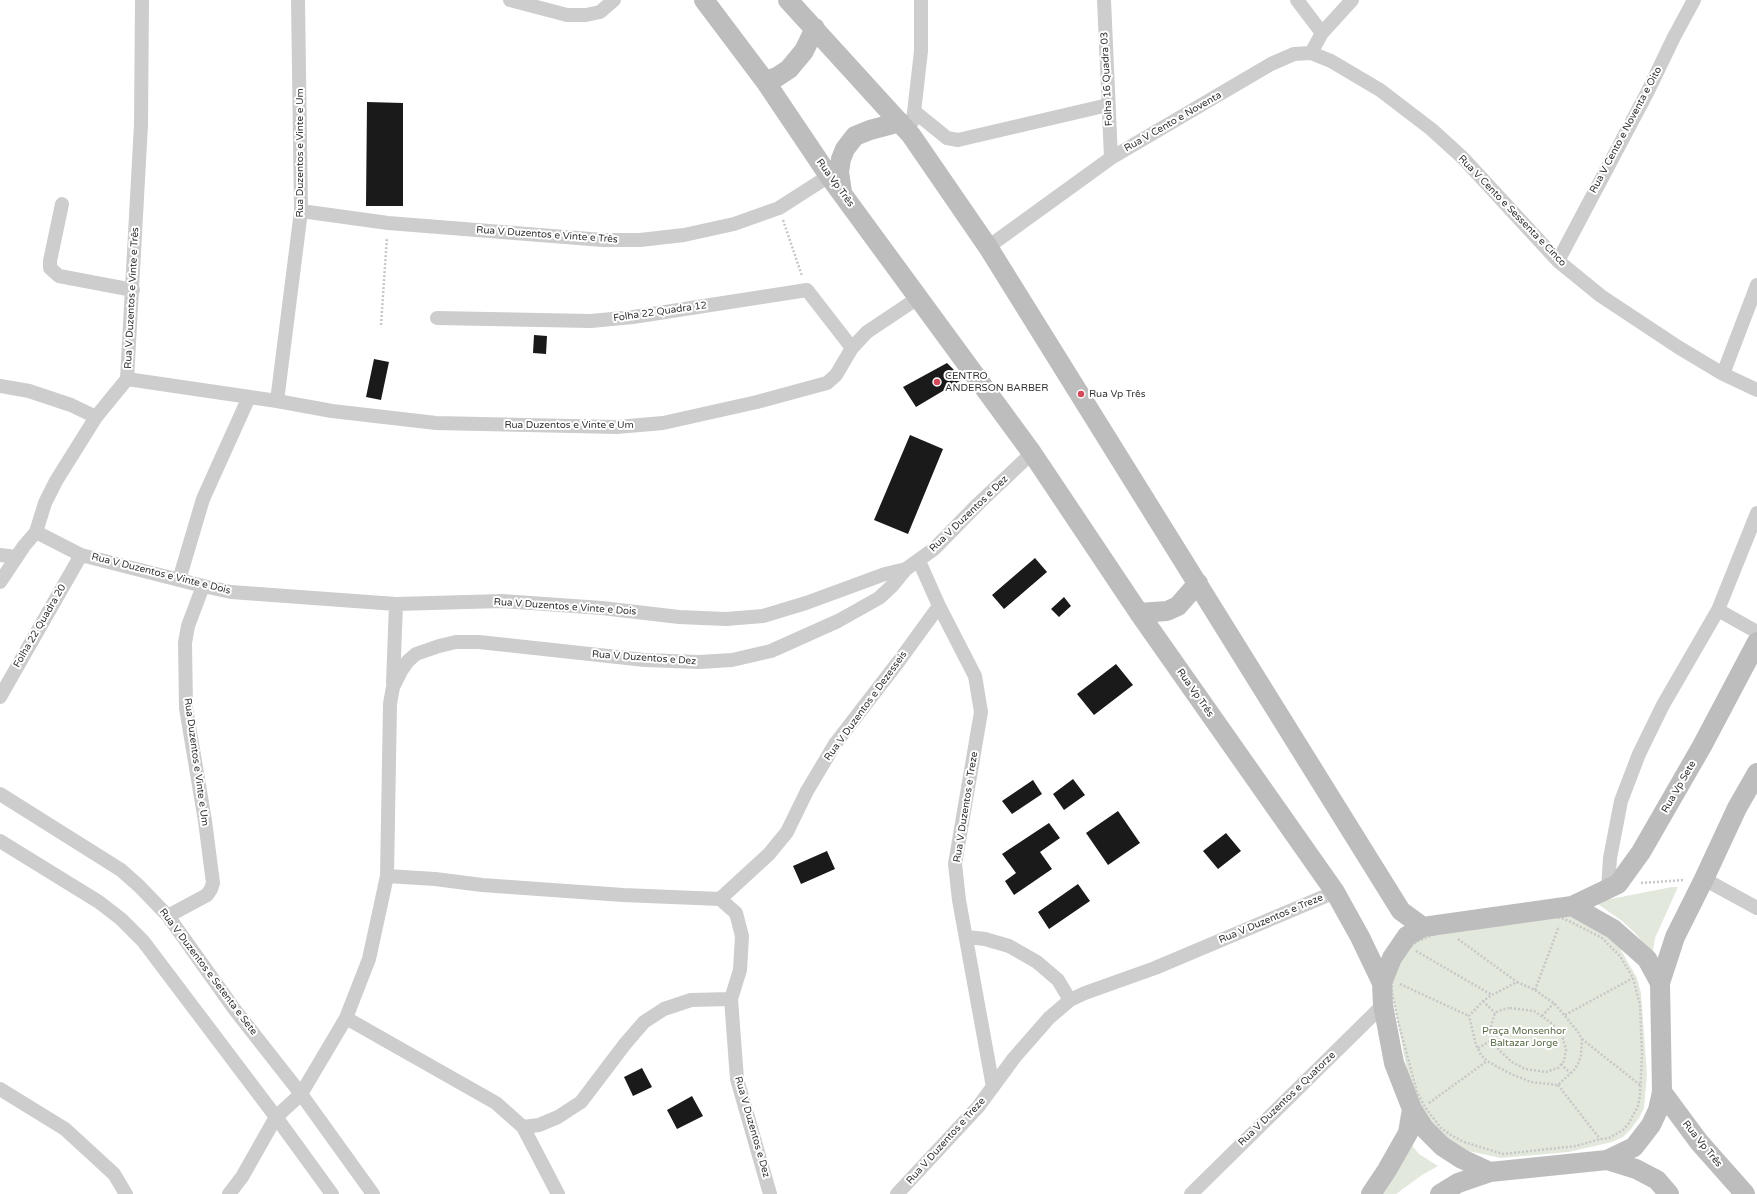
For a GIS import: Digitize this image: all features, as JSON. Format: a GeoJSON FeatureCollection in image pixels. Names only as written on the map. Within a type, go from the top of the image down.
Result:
{"type":"FeatureCollection","features":[{"type":"Feature","properties":{"kind":"main road","name":"Rua Vp Três"},"geometry":{"type":"LineString","coordinates":[[704,0],[765,81],[829,176],[1032,453],[1139,613],[1334,892],[1387,982]]}},
{"type":"Feature","properties":{"kind":"main road"},"geometry":{"type":"LineString","coordinates":[[788,0],[909,123],[1198,583],[1401,911],[1423,927],[1407,936],[1392,958],[1383,1005],[1394,1063],[1412,1109],[1424,1128],[1442,1146],[1462,1159],[1490,1172]]}},
{"type":"Feature","properties":{"kind":"main road"},"geometry":{"type":"LineString","coordinates":[[765,81],[777,77],[793,65],[804,50],[815,28]]}},
{"type":"Feature","properties":{"kind":"main road"},"geometry":{"type":"LineString","coordinates":[[842,192],[839,172],[841,159],[845,148],[855,136],[870,130],[909,123]]}},
{"type":"Feature","properties":{"kind":"main road"},"geometry":{"type":"LineString","coordinates":[[1139,613],[1167,611],[1178,606],[1198,583]]}},
{"type":"Feature","properties":{"kind":"main road","name":"Rua Vp Sete"},"geometry":{"type":"LineString","coordinates":[[1423,927],[1567,912],[1613,886],[1641,852],[1702,746],[1757,642]]}},
{"type":"Feature","properties":{"kind":"main road"},"geometry":{"type":"LineString","coordinates":[[1440,1194],[1458,1183],[1490,1172],[1607,1160],[1634,1148],[1651,1125],[1658,1110],[1662,1092],[1660,983],[1675,937],[1737,808],[1757,773]]}},
{"type":"Feature","properties":{"kind":"main road"},"geometry":{"type":"LineString","coordinates":[[1567,912],[1613,928],[1647,959],[1660,983]]}},
{"type":"Feature","properties":{"kind":"main road","name":"Rua Vp Três"},"geometry":{"type":"LineString","coordinates":[[1662,1092],[1699,1142],[1745,1194]]}},
{"type":"Feature","properties":{"kind":"main road"},"geometry":{"type":"LineString","coordinates":[[1371,1194],[1408,1134],[1412,1109]]}},
{"type":"Feature","properties":{"kind":"main road"},"geometry":{"type":"LineString","coordinates":[[1607,1160],[1636,1168],[1657,1180],[1669,1194]]}},
{"type":"Feature","properties":{"kind":"street","name":"Rua V Duzentos e Vinte e Três"},"geometry":{"type":"LineString","coordinates":[[0,582],[16,557],[36,532],[50,492],[96,417],[127,379],[141,125],[142,0]]}},
{"type":"Feature","properties":{"kind":"street","name":"Rua Duzentos e Vinte e Um"},"geometry":{"type":"LineString","coordinates":[[277,401],[302,211],[298,0]]}},
{"type":"Feature","properties":{"kind":"street"},"geometry":{"type":"LineString","coordinates":[[510,0],[567,15],[586,16],[600,12],[614,0]]}},
{"type":"Feature","properties":{"kind":"street"},"geometry":{"type":"LineString","coordinates":[[921,0],[921,51],[909,123],[947,138],[958,140],[1108,105]]}},
{"type":"Feature","properties":{"kind":"street","name":"Folha 16 Quadra 03"},"geometry":{"type":"LineString","coordinates":[[1104,0],[1111,158]]}},
{"type":"Feature","properties":{"kind":"street"},"geometry":{"type":"LineString","coordinates":[[1297,0],[1322,33]]}},
{"type":"Feature","properties":{"kind":"street"},"geometry":{"type":"LineString","coordinates":[[1311,53],[1322,33],[1352,0]]}},
{"type":"Feature","properties":{"kind":"street","name":"Rua V Cento e Noventa e Oito"},"geometry":{"type":"LineString","coordinates":[[1558,261],[1647,93],[1694,0]]}},
{"type":"Feature","properties":{"kind":"street","name":"Rua V Cento e Sessenta e Cinco"},"geometry":{"type":"LineString","coordinates":[[1311,53],[1331,61],[1380,90],[1431,130],[1463,158],[1558,261],[1601,296],[1678,347],[1723,374],[1757,390]]}},
{"type":"Feature","properties":{"kind":"street","name":"Rua V Cento e Noventa"},"geometry":{"type":"LineString","coordinates":[[988,247],[1111,158],[1271,64],[1294,54],[1311,53]]}},
{"type":"Feature","properties":{"kind":"street","name":"Rua V Duzentos e Vinte e Três"},"geometry":{"type":"LineString","coordinates":[[302,211],[388,222],[603,240],[640,240],[684,235],[734,224],[779,208],[829,176]]}},
{"type":"Feature","properties":{"kind":"street"},"geometry":{"type":"LineString","coordinates":[[62,204],[50,261],[50,268],[59,276],[133,290]]}},
{"type":"Feature","properties":{"kind":"street"},"geometry":{"type":"LineString","coordinates":[[1723,374],[1757,285]]}},
{"type":"Feature","properties":{"kind":"street"},"geometry":{"type":"LineString","coordinates":[[807,290],[852,348]]}},
{"type":"Feature","properties":{"kind":"street","name":"Folha 22 Quadra 12"},"geometry":{"type":"LineString","coordinates":[[438,318],[591,321],[633,317],[807,290]]}},
{"type":"Feature","properties":{"kind":"street","name":"Rua Duzentos e Vinte e Um"},"geometry":{"type":"LineString","coordinates":[[127,379],[277,401],[332,411],[436,422],[617,427],[663,423],[757,402],[827,383],[836,375],[852,348],[867,332],[918,298]]}},
{"type":"Feature","properties":{"kind":"street"},"geometry":{"type":"LineString","coordinates":[[0,386],[29,391],[71,405],[96,417]]}},
{"type":"Feature","properties":{"kind":"street"},"geometry":{"type":"LineString","coordinates":[[179,580],[203,499],[249,397]]}},
{"type":"Feature","properties":{"kind":"street","name":"Rua V Duzentos e Dez"},"geometry":{"type":"LineString","coordinates":[[229,1194],[242,1177],[276,1117],[301,1094],[346,1018],[369,959],[387,876],[390,704],[393,687],[401,671],[416,654],[456,642],[479,642],[645,660],[699,662],[732,660],[771,651],[838,621],[879,598],[892,586],[906,569],[940,544],[978,504],[1032,453]]}},
{"type":"Feature","properties":{"kind":"street"},"geometry":{"type":"LineString","coordinates":[[1613,886],[1610,858],[1621,801],[1639,754],[1663,705],[1718,610],[1757,512]]}},
{"type":"Feature","properties":{"kind":"street","name":"Rua V Duzentos e Vinte e Dois"},"geometry":{"type":"LineString","coordinates":[[36,532],[81,554],[202,586],[245,594],[396,604],[502,601],[602,608],[679,617],[734,618],[763,616],[806,603],[885,574],[906,569]]}},
{"type":"Feature","properties":{"kind":"street","name":"Folha 22 Quadra 20"},"geometry":{"type":"LineString","coordinates":[[0,697],[81,554]]}},
{"type":"Feature","properties":{"kind":"street"},"geometry":{"type":"LineString","coordinates":[[0,555],[16,557]]}},
{"type":"Feature","properties":{"kind":"street","name":"Rua V Duzentos e Treze"},"geometry":{"type":"LineString","coordinates":[[919,560],[939,606],[975,676],[981,712],[956,864],[959,900],[967,936],[993,1087]]}},
{"type":"Feature","properties":{"kind":"street","name":"Rua Duzentos e Vinte e Um"},"geometry":{"type":"LineString","coordinates":[[168,916],[207,895],[213,882],[205,821],[186,708],[185,643],[188,626],[202,586]]}},
{"type":"Feature","properties":{"kind":"street"},"geometry":{"type":"LineString","coordinates":[[393,687],[396,604]]}},
{"type":"Feature","properties":{"kind":"street","name":"Rua V Duzentos e Dezesseis"},"geometry":{"type":"LineString","coordinates":[[720,899],[769,854],[787,832],[807,791],[836,744],[939,606]]}},
{"type":"Feature","properties":{"kind":"street"},"geometry":{"type":"LineString","coordinates":[[1718,610],[1757,632]]}},
{"type":"Feature","properties":{"kind":"street","name":"Rua V Duzentos e Setenta e Sete"},"geometry":{"type":"LineString","coordinates":[[0,794],[121,870],[140,886],[168,916],[235,1010],[301,1094],[373,1194]]}},
{"type":"Feature","properties":{"kind":"street"},"geometry":{"type":"LineString","coordinates":[[0,841],[99,902],[121,919],[143,942],[276,1117],[332,1194]]}},
{"type":"Feature","properties":{"kind":"street"},"geometry":{"type":"LineString","coordinates":[[387,876],[616,894],[720,899]]}},
{"type":"Feature","properties":{"kind":"street"},"geometry":{"type":"LineString","coordinates":[[1704,879],[1757,908]]}},
{"type":"Feature","properties":{"kind":"street","name":"Rua V Duzentos e Treze"},"geometry":{"type":"LineString","coordinates":[[897,1194],[978,1107],[1014,1058],[1049,1018],[1070,1000],[1085,993],[1155,968],[1334,892]]}},
{"type":"Feature","properties":{"kind":"street","name":"Rua V Duzentos e Dez"},"geometry":{"type":"LineString","coordinates":[[720,899],[736,913],[742,936],[740,970],[731,999],[737,1079],[770,1194]]}},
{"type":"Feature","properties":{"kind":"street"},"geometry":{"type":"LineString","coordinates":[[967,936],[1009,946],[1037,962],[1058,980],[1070,1000]]}},
{"type":"Feature","properties":{"kind":"street"},"geometry":{"type":"LineString","coordinates":[[523,1128],[539,1125],[558,1117],[581,1102],[644,1022],[664,1009],[691,1000],[731,999]]}},
{"type":"Feature","properties":{"kind":"street","name":"Rua V Duzentos e Quatorze"},"geometry":{"type":"LineString","coordinates":[[1191,1194],[1383,1005]]}},
{"type":"Feature","properties":{"kind":"street"},"geometry":{"type":"LineString","coordinates":[[346,1018],[496,1103],[523,1128],[558,1194]]}},
{"type":"Feature","properties":{"kind":"street"},"geometry":{"type":"LineString","coordinates":[[0,1089],[65,1129],[114,1174],[126,1194]]}},
{"type":"Feature","properties":{"kind":"path"},"geometry":{"type":"LineString","coordinates":[[779,208],[807,290]]}},
{"type":"Feature","properties":{"kind":"path"},"geometry":{"type":"LineString","coordinates":[[381,325],[388,222]]}},
{"type":"Feature","properties":{"kind":"path"},"geometry":{"type":"LineString","coordinates":[[1613,886],[1704,879]]}},
{"type":"Feature","properties":{"kind":"path"},"geometry":{"type":"LineString","coordinates":[[1487,1061],[1424,1107],[1441,1128],[1464,1142],[1503,1154],[1576,1146],[1609,1138],[1623,1130],[1629,1123],[1638,1106],[1641,1086],[1642,1054],[1640,1005],[1633,978],[1620,956],[1602,938],[1588,930],[1567,912]]}},
{"type":"Feature","properties":{"kind":"path"},"geometry":{"type":"LineString","coordinates":[[1567,912],[1446,930],[1517,982],[1535,990],[1554,1003],[1565,1015],[1582,1039],[1641,1086]]}},
{"type":"Feature","properties":{"kind":"path"},"geometry":{"type":"LineString","coordinates":[[1535,990],[1567,912]]}},
{"type":"Feature","properties":{"kind":"path"},"geometry":{"type":"LineString","coordinates":[[1408,947],[1492,995]]}},
{"type":"Feature","properties":{"kind":"path"},"geometry":{"type":"LineString","coordinates":[[1565,1015],[1633,978]]}},
{"type":"Feature","properties":{"kind":"path"},"geometry":{"type":"LineString","coordinates":[[1387,982],[1469,1016]]}},
{"type":"Feature","properties":{"kind":"path"},"geometry":{"type":"LineString","coordinates":[[1469,1016],[1483,1001],[1517,982]]}},
{"type":"Feature","properties":{"kind":"path"},"geometry":{"type":"LineString","coordinates":[[1483,1001],[1495,1013]]}},
{"type":"Feature","properties":{"kind":"path"},"geometry":{"type":"LineString","coordinates":[[1542,1016],[1554,1003]]}},
{"type":"Feature","properties":{"kind":"path"},"geometry":{"type":"LineString","coordinates":[[1510,1008],[1534,1011],[1542,1016],[1562,1035],[1566,1050],[1564,1061],[1558,1068],[1546,1072],[1525,1069],[1512,1062],[1499,1050],[1494,1040],[1491,1026],[1495,1013],[1510,1008]]}},
{"type":"Feature","properties":{"kind":"path"},"geometry":{"type":"LineString","coordinates":[[1469,1016],[1478,1048],[1487,1061],[1531,1082],[1558,1084],[1570,1074],[1579,1062],[1582,1039]]}},
{"type":"Feature","properties":{"kind":"path"},"geometry":{"type":"LineString","coordinates":[[1478,1048],[1494,1040]]}},
{"type":"Feature","properties":{"kind":"path"},"geometry":{"type":"LineString","coordinates":[[1561,1064],[1570,1074]]}},
{"type":"Feature","properties":{"kind":"path"},"geometry":{"type":"LineString","coordinates":[[1558,1084],[1600,1139]]}},
{"type":"Feature","properties":{"kind":"green space"},"geometry":{"type":"Polygon","coordinates":[[[1678,887],[1655,938],[1652,957],[1637,935],[1622,921],[1595,902],[1678,887]]]}},
{"type":"Feature","properties":{"kind":"green space","name":"Praça Monsenhor Baltazar Jorge"},"geometry":{"type":"Polygon","coordinates":[[[1569,915],[1591,924],[1618,945],[1637,978],[1641,993],[1647,1075],[1644,1108],[1639,1118],[1623,1137],[1612,1142],[1569,1152],[1501,1158],[1468,1151],[1449,1142],[1433,1129],[1419,1104],[1409,1080],[1388,973],[1418,936],[1569,915]]]}},
{"type":"Feature","properties":{"kind":"green space"},"geometry":{"type":"Polygon","coordinates":[[[1409,1142],[1419,1154],[1438,1166],[1422,1175],[1396,1194],[1376,1194],[1409,1142]]]}},
{"type":"Feature","properties":{"kind":"building"},"geometry":{"type":"Polygon","coordinates":[[[367,102],[403,103],[403,206],[366,206],[367,102]]]}},
{"type":"Feature","properties":{"kind":"building"},"geometry":{"type":"Polygon","coordinates":[[[534,335],[547,336],[546,354],[533,353],[534,335]]]}},
{"type":"Feature","properties":{"kind":"building"},"geometry":{"type":"Polygon","coordinates":[[[374,359],[389,362],[381,400],[366,397],[374,359]]]}},
{"type":"Feature","properties":{"kind":"building"},"geometry":{"type":"Polygon","coordinates":[[[947,363],[963,379],[916,407],[903,387],[947,363]]]}},
{"type":"Feature","properties":{"kind":"building"},"geometry":{"type":"Polygon","coordinates":[[[910,435],[943,449],[908,534],[874,520],[910,435]]]}},
{"type":"Feature","properties":{"kind":"building"},"geometry":{"type":"Polygon","coordinates":[[[1035,558],[1047,572],[1004,609],[992,595],[1035,558]]]}},
{"type":"Feature","properties":{"kind":"building"},"geometry":{"type":"Polygon","coordinates":[[[1064,597],[1071,606],[1059,617],[1051,609],[1064,597]]]}},
{"type":"Feature","properties":{"kind":"building"},"geometry":{"type":"Polygon","coordinates":[[[1116,664],[1133,685],[1094,715],[1077,694],[1116,664]]]}},
{"type":"Feature","properties":{"kind":"building"},"geometry":{"type":"Polygon","coordinates":[[[1073,779],[1085,795],[1064,810],[1053,794],[1073,779]]]}},
{"type":"Feature","properties":{"kind":"building"},"geometry":{"type":"Polygon","coordinates":[[[1033,780],[1042,794],[1012,814],[1002,801],[1033,780]]]}},
{"type":"Feature","properties":{"kind":"building"},"geometry":{"type":"Polygon","coordinates":[[[1118,811],[1140,843],[1108,865],[1086,833],[1118,811]]]}},
{"type":"Feature","properties":{"kind":"building"},"geometry":{"type":"Polygon","coordinates":[[[1049,823],[1060,838],[1040,852],[1052,869],[1014,895],[1005,881],[1016,873],[1002,854],[1049,823]]]}},
{"type":"Feature","properties":{"kind":"building"},"geometry":{"type":"Polygon","coordinates":[[[1226,833],[1241,851],[1218,869],[1203,851],[1226,833]]]}},
{"type":"Feature","properties":{"kind":"building"},"geometry":{"type":"Polygon","coordinates":[[[827,851],[835,869],[801,884],[793,866],[827,851]]]}},
{"type":"Feature","properties":{"kind":"building"},"geometry":{"type":"Polygon","coordinates":[[[1078,884],[1090,901],[1049,929],[1038,912],[1078,884]]]}},
{"type":"Feature","properties":{"kind":"building"},"geometry":{"type":"Polygon","coordinates":[[[642,1068],[652,1087],[633,1096],[624,1077],[642,1068]]]}},
{"type":"Feature","properties":{"kind":"building"},"geometry":{"type":"Polygon","coordinates":[[[692,1096],[703,1116],[677,1129],[667,1110],[692,1096]]]}},
{"type":"Feature","properties":{"kind":"place","name":"CENTRO ANDERSON BARBER"},"geometry":{"type":"Point","coordinates":[937,382]}},
{"type":"Feature","properties":{"kind":"place","name":"Rua Vp Três"},"geometry":{"type":"Point","coordinates":[1081,394]}}]}
